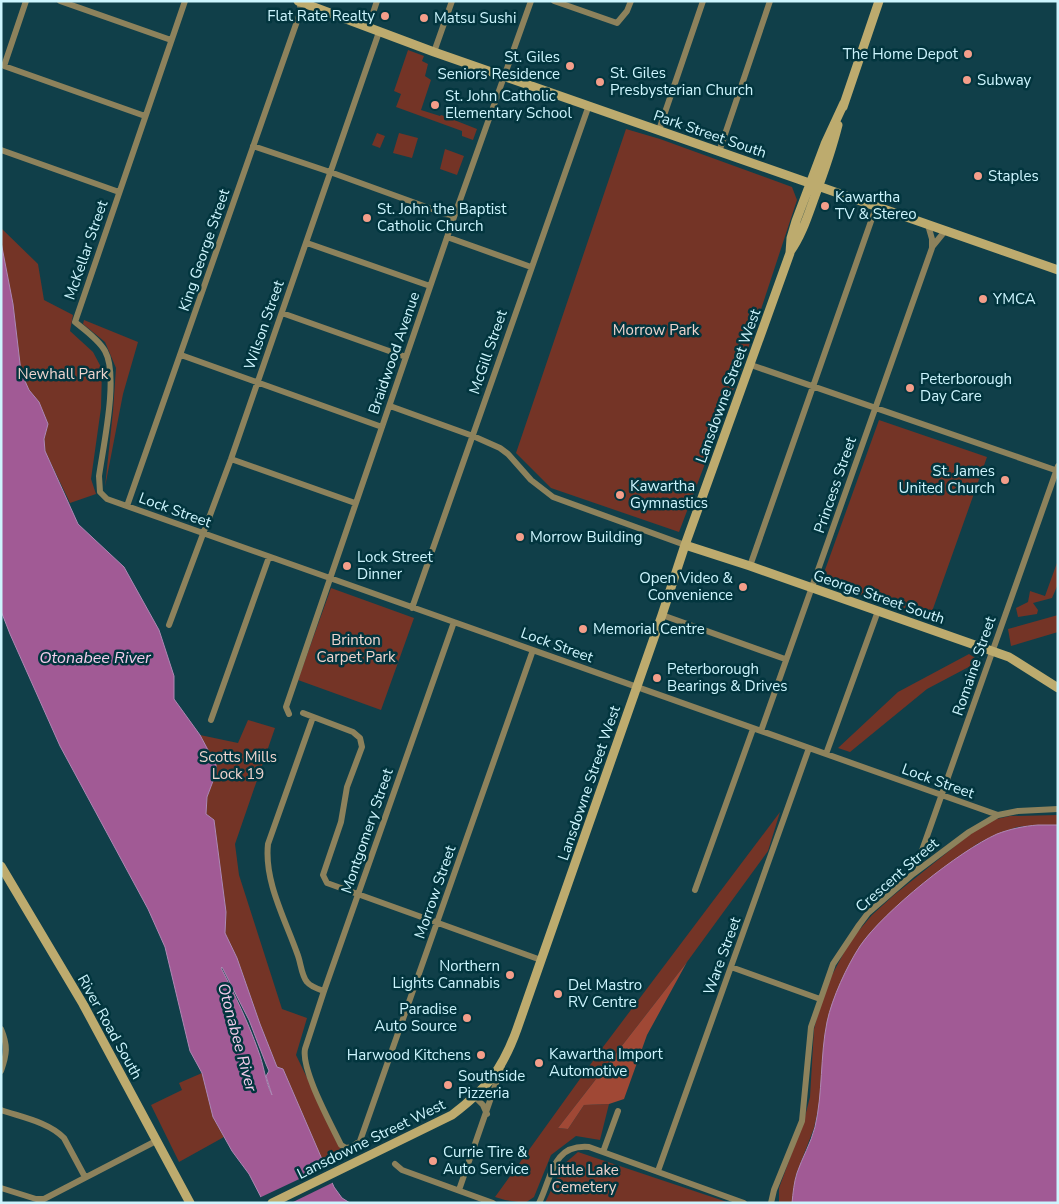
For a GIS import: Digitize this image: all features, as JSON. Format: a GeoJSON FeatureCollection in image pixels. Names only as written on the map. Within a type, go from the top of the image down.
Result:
{"type":"FeatureCollection","features":[{"type":"Feature","properties":{"kind":"main road","name":"Park Street South"},"geometry":{"type":"LineString","coordinates":[[299,1],[434,52],[1058,270]]}},
{"type":"Feature","properties":{"kind":"main road","name":"Lansdowne Street West"},"geometry":{"type":"LineString","coordinates":[[272,1203],[452,1115],[475,1098],[489,1083],[503,1063],[516,1033],[662,616],[685,545],[790,253],[791,238],[796,221],[814,185],[825,144],[844,103],[879,1]]}},
{"type":"Feature","properties":{"kind":"main road","name":"George Street South"},"geometry":{"type":"LineString","coordinates":[[685,545],[993,651],[1016,662],[1058,688]]}},
{"type":"Feature","properties":{"kind":"main road","name":"River Road South"},"geometry":{"type":"LineString","coordinates":[[1,866],[83,1004],[190,1203]]}},
{"type":"Feature","properties":{"kind":"street"},"geometry":{"type":"LineString","coordinates":[[26,1],[4,66],[145,116]]}},
{"type":"Feature","properties":{"kind":"street"},"geometry":{"type":"LineString","coordinates":[[60,1],[171,40]]}},
{"type":"Feature","properties":{"kind":"street","name":"McKellar Street"},"geometry":{"type":"LineString","coordinates":[[107,499],[100,492],[99,476],[111,386],[111,367],[105,350],[75,322],[185,1]]}},
{"type":"Feature","properties":{"kind":"street","name":"King George Street"},"geometry":{"type":"LineString","coordinates":[[127,506],[301,10],[299,1]]}},
{"type":"Feature","properties":{"kind":"street"},"geometry":{"type":"LineString","coordinates":[[368,28],[378,1]]}},
{"type":"Feature","properties":{"kind":"street"},"geometry":{"type":"LineString","coordinates":[[434,52],[452,1]]}},
{"type":"Feature","properties":{"kind":"street","name":"Braidwood Avenue"},"geometry":{"type":"LineString","coordinates":[[288,714],[286,707],[329,578],[531,1]]}},
{"type":"Feature","properties":{"kind":"street"},"geometry":{"type":"LineString","coordinates":[[554,1],[617,23],[627,11],[631,1]]}},
{"type":"Feature","properties":{"kind":"street"},"geometry":{"type":"LineString","coordinates":[[659,130],[703,1]]}},
{"type":"Feature","properties":{"kind":"street"},"geometry":{"type":"LineString","coordinates":[[719,152],[770,1]]}},
{"type":"Feature","properties":{"kind":"street","name":"Wilson Street"},"geometry":{"type":"LineString","coordinates":[[169,625],[258,383],[379,32]]}},
{"type":"Feature","properties":{"kind":"street","name":"McGill Street"},"geometry":{"type":"LineString","coordinates":[[412,608],[589,105]]}},
{"type":"Feature","properties":{"kind":"street"},"geometry":{"type":"LineString","coordinates":[[253,146],[454,217]]}},
{"type":"Feature","properties":{"kind":"street"},"geometry":{"type":"LineString","coordinates":[[1,150],[119,192]]}},
{"type":"Feature","properties":{"kind":"street"},"geometry":{"type":"LineString","coordinates":[[750,566],[876,207]]}},
{"type":"Feature","properties":{"kind":"street","name":"Princess Street"},"geometry":{"type":"LineString","coordinates":[[928,225],[932,239],[932,248]]}},
{"type":"Feature","properties":{"kind":"street","name":"Princess Street"},"geometry":{"type":"LineString","coordinates":[[761,731],[932,248],[945,231]]}},
{"type":"Feature","properties":{"kind":"street"},"geometry":{"type":"LineString","coordinates":[[447,237],[531,267]]}},
{"type":"Feature","properties":{"kind":"street"},"geometry":{"type":"LineString","coordinates":[[307,242],[430,286]]}},
{"type":"Feature","properties":{"kind":"street"},"geometry":{"type":"LineString","coordinates":[[282,313],[406,357]]}},
{"type":"Feature","properties":{"kind":"street"},"geometry":{"type":"LineString","coordinates":[[180,355],[382,427]]}},
{"type":"Feature","properties":{"kind":"street"},"geometry":{"type":"LineString","coordinates":[[751,365],[1057,469]]}},
{"type":"Feature","properties":{"kind":"street"},"geometry":{"type":"LineString","coordinates":[[390,406],[473,436],[500,448],[508,454],[531,480],[553,497],[685,545]]}},
{"type":"Feature","properties":{"kind":"street"},"geometry":{"type":"LineString","coordinates":[[231,459],[355,503]]}},
{"type":"Feature","properties":{"kind":"street","name":"Romaine Street"},"geometry":{"type":"LineString","coordinates":[[913,874],[1057,469]]}},
{"type":"Feature","properties":{"kind":"street","name":"Lock Street"},"geometry":{"type":"LineString","coordinates":[[107,499],[998,815]]}},
{"type":"Feature","properties":{"kind":"street"},"geometry":{"type":"LineString","coordinates":[[211,720],[269,557]]}},
{"type":"Feature","properties":{"kind":"street"},"geometry":{"type":"LineString","coordinates":[[826,754],[878,610]]}},
{"type":"Feature","properties":{"kind":"street"},"geometry":{"type":"LineString","coordinates":[[662,616],[785,659]]}},
{"type":"Feature","properties":{"kind":"street","name":"Montgomery Street"},"geometry":{"type":"LineString","coordinates":[[305,1049],[454,622]]}},
{"type":"Feature","properties":{"kind":"street","name":"Morrow Street"},"geometry":{"type":"LineString","coordinates":[[305,1049],[304,1056],[319,1099],[341,1145],[346,1148],[352,1147],[360,1141],[533,650]]}},
{"type":"Feature","properties":{"kind":"street"},"geometry":{"type":"LineString","coordinates":[[303,713],[353,732],[360,738],[362,747],[347,787],[341,822],[323,875],[327,883],[358,896],[541,960]]}},
{"type":"Feature","properties":{"kind":"street"},"geometry":{"type":"LineString","coordinates":[[314,717],[268,844],[267,855],[272,883],[305,980],[310,986],[324,991]]}},
{"type":"Feature","properties":{"kind":"street"},"geometry":{"type":"LineString","coordinates":[[695,890],[753,728]]}},
{"type":"Feature","properties":{"kind":"street","name":"Ware Street"},"geometry":{"type":"LineString","coordinates":[[658,1172],[809,748]]}},
{"type":"Feature","properties":{"kind":"street","name":"Crescent Street"},"geometry":{"type":"LineString","coordinates":[[771,1203],[774,1190],[802,1121],[810,1027],[833,964],[859,925],[868,913],[913,874],[969,832],[998,815],[1018,811],[1058,809]]}},
{"type":"Feature","properties":{"kind":"street"},"geometry":{"type":"LineString","coordinates":[[731,967],[820,999]]}},
{"type":"Feature","properties":{"kind":"street"},"geometry":{"type":"LineString","coordinates":[[1,1029],[7,1044],[6,1058],[1,1071]]}},
{"type":"Feature","properties":{"kind":"street"},"geometry":{"type":"LineString","coordinates":[[459,1190],[487,1114],[503,1063]]}},
{"type":"Feature","properties":{"kind":"street"},"geometry":{"type":"LineString","coordinates":[[475,1098],[487,1114]]}},
{"type":"Feature","properties":{"kind":"street"},"geometry":{"type":"LineString","coordinates":[[1,1110],[60,1133],[85,1178]]}},
{"type":"Feature","properties":{"kind":"street"},"geometry":{"type":"LineString","coordinates":[[603,1152],[618,1111]]}},
{"type":"Feature","properties":{"kind":"street"},"geometry":{"type":"LineString","coordinates":[[1,1188],[29,1200],[44,1199],[156,1140]]}},
{"type":"Feature","properties":{"kind":"street"},"geometry":{"type":"LineString","coordinates":[[539,1203],[559,1158],[566,1150],[582,1146],[744,1203]]}},
{"type":"Feature","properties":{"kind":"street"},"geometry":{"type":"LineString","coordinates":[[395,1164],[402,1170],[493,1203]]}},
{"type":"Feature","properties":{"kind":"green space"},"geometry":{"type":"Polygon","coordinates":[[[408,50],[424,56],[422,61],[428,64],[425,76],[431,80],[421,110],[444,116],[477,129],[473,140],[462,136],[462,131],[396,107],[401,94],[394,91],[408,50]]]}},
{"type":"Feature","properties":{"kind":"green space","name":"Morrow Park"},"geometry":{"type":"Polygon","coordinates":[[[626,129],[660,139],[792,187],[797,200],[743,364],[679,532],[551,488],[516,453],[626,129]]]}},
{"type":"Feature","properties":{"kind":"green space"},"geometry":{"type":"Polygon","coordinates":[[[377,133],[385,136],[380,148],[372,145],[377,133]]]}},
{"type":"Feature","properties":{"kind":"green space"},"geometry":{"type":"Polygon","coordinates":[[[399,133],[418,138],[412,158],[393,153],[399,133]]]}},
{"type":"Feature","properties":{"kind":"green space"},"geometry":{"type":"Polygon","coordinates":[[[445,149],[464,156],[457,175],[440,169],[445,149]]]}},
{"type":"Feature","properties":{"kind":"green space","name":"Newhall Park"},"geometry":{"type":"Polygon","coordinates":[[[1,228],[38,264],[44,300],[73,315],[70,331],[93,352],[102,369],[101,408],[91,479],[96,494],[70,503],[45,451],[44,439],[48,424],[39,402],[29,390],[21,372],[13,304],[1,242],[1,228]]]}},
{"type":"Feature","properties":{"kind":"green space"},"geometry":{"type":"Polygon","coordinates":[[[84,320],[138,342],[123,394],[105,487],[116,368],[105,342],[83,324],[84,320]]]}},
{"type":"Feature","properties":{"kind":"green space"},"geometry":{"type":"Polygon","coordinates":[[[879,420],[987,457],[929,620],[821,581],[879,420]]]}},
{"type":"Feature","properties":{"kind":"green space"},"geometry":{"type":"Polygon","coordinates":[[[1058,560],[1058,584],[1052,598],[1033,603],[1038,610],[1037,614],[1018,617],[1016,608],[1028,602],[1030,591],[1045,596],[1058,560]]]}},
{"type":"Feature","properties":{"kind":"green space","name":"Brinton Carpet Park"},"geometry":{"type":"Polygon","coordinates":[[[331,588],[414,618],[381,710],[298,680],[331,588]]]}},
{"type":"Feature","properties":{"kind":"green space"},"geometry":{"type":"Polygon","coordinates":[[[1058,615],[1058,632],[1011,646],[1008,629],[1058,615]]]}},
{"type":"Feature","properties":{"kind":"green space"},"geometry":{"type":"Polygon","coordinates":[[[969,654],[980,661],[927,689],[850,752],[838,748],[898,692],[969,654]]]}},
{"type":"Feature","properties":{"kind":"green space","name":"Scotts Mills Lock 19"},"geometry":{"type":"Polygon","coordinates":[[[248,720],[275,728],[235,844],[239,875],[282,1009],[307,1018],[296,1055],[344,1154],[323,1163],[283,1069],[277,1067],[237,958],[225,933],[226,912],[214,820],[206,814],[207,797],[216,773],[216,765],[200,735],[238,743],[248,720]]]}},
{"type":"Feature","properties":{"kind":"green space"},"geometry":{"type":"Polygon","coordinates":[[[780,812],[768,851],[687,962],[558,1128],[568,1129],[584,1105],[609,1104],[600,1140],[576,1136],[551,1155],[534,1197],[525,1203],[495,1197],[603,1047],[780,812]]]}},
{"type":"Feature","properties":{"kind":"green space"},"geometry":{"type":"Polygon","coordinates":[[[1058,815],[1058,825],[1017,827],[977,844],[907,898],[886,917],[861,946],[827,1023],[820,1101],[814,1128],[796,1175],[792,1203],[779,1203],[779,1188],[804,1120],[810,1097],[814,1029],[821,1002],[832,975],[850,941],[872,915],[894,895],[969,835],[992,820],[1010,816],[1058,815]]]}},
{"type":"Feature","properties":{"kind":"green space"},"geometry":{"type":"Polygon","coordinates":[[[202,1073],[213,1117],[224,1137],[179,1162],[151,1105],[182,1090],[179,1083],[202,1073]]]}},
{"type":"Feature","properties":{"kind":"green space","name":"Little Lake Cemetery"},"geometry":{"type":"Polygon","coordinates":[[[578,1152],[730,1203],[545,1203],[563,1165],[578,1152]]]}},
{"type":"Feature","properties":{"kind":"shaded area"},"geometry":{"type":"Polygon","coordinates":[[[687,962],[647,1035],[624,1099],[609,1104],[584,1105],[568,1129],[558,1128],[687,962]]]}},
{"type":"Feature","properties":{"kind":"water","name":"Otonabee River"},"geometry":{"type":"Polygon","coordinates":[[[1,242],[13,304],[21,372],[29,390],[39,402],[48,424],[44,439],[45,451],[78,524],[124,567],[159,630],[174,676],[174,699],[200,735],[216,765],[216,773],[207,797],[206,814],[214,820],[226,912],[225,933],[237,958],[277,1067],[283,1069],[334,1187],[342,1198],[350,1203],[264,1203],[249,1174],[232,1151],[213,1117],[202,1073],[190,1051],[165,947],[148,909],[60,746],[1,611],[1,242]],[[222,967],[254,1040],[272,1095],[266,1076],[269,1071],[249,1020],[222,967]]]}},
{"type":"Feature","properties":{"kind":"water"},"geometry":{"type":"Polygon","coordinates":[[[1058,825],[1058,1203],[792,1203],[796,1176],[809,1145],[818,1114],[823,1048],[829,1013],[841,982],[860,946],[886,916],[923,883],[963,854],[997,834],[1017,828],[1058,825]]]}},
{"type":"Feature","properties":{"kind":"pier"},"geometry":{"type":"Polygon","coordinates":[[[327,1166],[334,1182],[291,1203],[261,1203],[259,1198],[327,1166]]]}},
{"type":"Feature","properties":{"kind":"place","name":"Flat Rate Realty"},"geometry":{"type":"Point","coordinates":[385,16]}},
{"type":"Feature","properties":{"kind":"place","name":"Matsu Sushi"},"geometry":{"type":"Point","coordinates":[424,18]}},
{"type":"Feature","properties":{"kind":"place","name":"The Home Depot"},"geometry":{"type":"Point","coordinates":[968,54]}},
{"type":"Feature","properties":{"kind":"place","name":"St. Giles Seniors Residence"},"geometry":{"type":"Point","coordinates":[570,66]}},
{"type":"Feature","properties":{"kind":"place","name":"Subway"},"geometry":{"type":"Point","coordinates":[967,80]}},
{"type":"Feature","properties":{"kind":"place","name":"St. Giles Presbysterian Church"},"geometry":{"type":"Point","coordinates":[600,82]}},
{"type":"Feature","properties":{"kind":"place","name":"St. John Catholic Elementary School"},"geometry":{"type":"Point","coordinates":[435,105]}},
{"type":"Feature","properties":{"kind":"place","name":"Staples"},"geometry":{"type":"Point","coordinates":[978,176]}},
{"type":"Feature","properties":{"kind":"place","name":"Kawartha TV & Stereo"},"geometry":{"type":"Point","coordinates":[825,206]}},
{"type":"Feature","properties":{"kind":"place","name":"St. John the Baptist Catholic Church"},"geometry":{"type":"Point","coordinates":[367,218]}},
{"type":"Feature","properties":{"kind":"place","name":"YMCA"},"geometry":{"type":"Point","coordinates":[983,299]}},
{"type":"Feature","properties":{"kind":"place","name":"Peterborough Day Care"},"geometry":{"type":"Point","coordinates":[910,388]}},
{"type":"Feature","properties":{"kind":"place","name":"St. James United Church"},"geometry":{"type":"Point","coordinates":[1005,480]}},
{"type":"Feature","properties":{"kind":"place","name":"Kawartha Gymnastics"},"geometry":{"type":"Point","coordinates":[620,495]}},
{"type":"Feature","properties":{"kind":"place","name":"Morrow Building"},"geometry":{"type":"Point","coordinates":[520,537]}},
{"type":"Feature","properties":{"kind":"place","name":"Lock Street Dinner"},"geometry":{"type":"Point","coordinates":[347,566]}},
{"type":"Feature","properties":{"kind":"place","name":"Open Video & Convenience"},"geometry":{"type":"Point","coordinates":[743,587]}},
{"type":"Feature","properties":{"kind":"place","name":"Memorial Centre"},"geometry":{"type":"Point","coordinates":[583,629]}},
{"type":"Feature","properties":{"kind":"place","name":"Peterborough Bearings & Drives"},"geometry":{"type":"Point","coordinates":[657,678]}},
{"type":"Feature","properties":{"kind":"place","name":"Northern Lights Cannabis"},"geometry":{"type":"Point","coordinates":[510,975]}},
{"type":"Feature","properties":{"kind":"place","name":"Del Mastro RV Centre"},"geometry":{"type":"Point","coordinates":[558,994]}},
{"type":"Feature","properties":{"kind":"place","name":"Paradise Auto Source"},"geometry":{"type":"Point","coordinates":[467,1018]}},
{"type":"Feature","properties":{"kind":"place","name":"Harwood Kitchens"},"geometry":{"type":"Point","coordinates":[481,1055]}},
{"type":"Feature","properties":{"kind":"place","name":"Kawartha Import Automotive"},"geometry":{"type":"Point","coordinates":[539,1063]}},
{"type":"Feature","properties":{"kind":"place","name":"Southside Pizzeria"},"geometry":{"type":"Point","coordinates":[448,1085]}},
{"type":"Feature","properties":{"kind":"place","name":"Currie Tire & Auto Service"},"geometry":{"type":"Point","coordinates":[433,1161]}}]}
